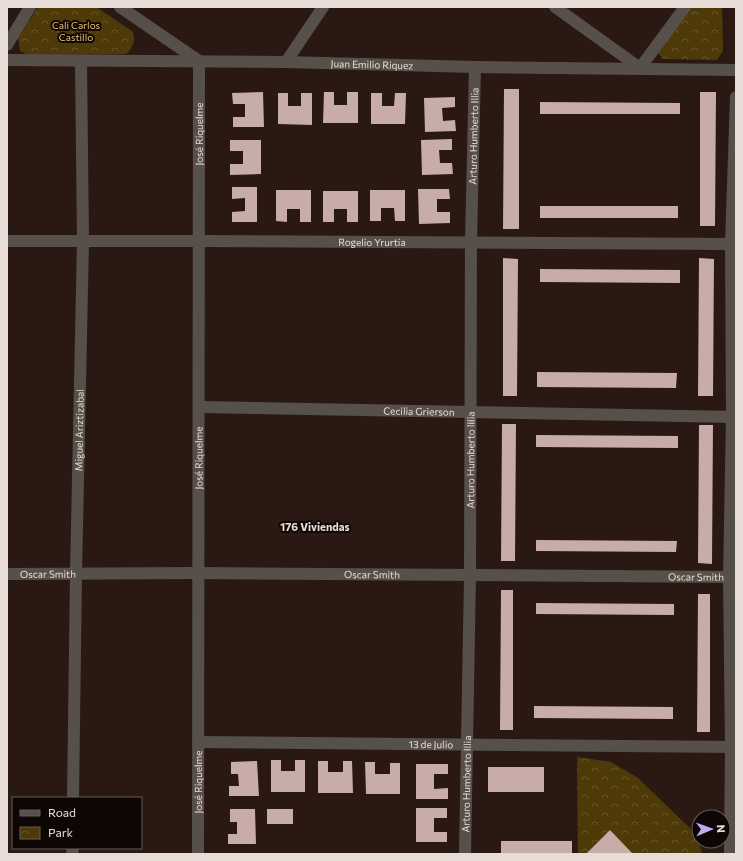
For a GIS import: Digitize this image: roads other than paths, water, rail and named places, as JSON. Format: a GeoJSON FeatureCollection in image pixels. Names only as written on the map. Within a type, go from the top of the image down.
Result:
{"type":"FeatureCollection","features":[{"type":"Feature","properties":{"kind":"street"},"geometry":{"type":"LineString","coordinates":[[7,45],[30,7]]}},
{"type":"Feature","properties":{"kind":"street"},"geometry":{"type":"LineString","coordinates":[[120,7],[199,61]]}},
{"type":"Feature","properties":{"kind":"street"},"geometry":{"type":"LineString","coordinates":[[286,62],[323,7]]}},
{"type":"Feature","properties":{"kind":"street"},"geometry":{"type":"LineString","coordinates":[[555,7],[640,68],[685,7]]}},
{"type":"Feature","properties":{"kind":"street","name":"Juan Emilio Riquez"},"geometry":{"type":"LineString","coordinates":[[7,60],[81,62],[286,62],[475,67],[736,70]]}},
{"type":"Feature","properties":{"kind":"street","name":"José Riquelme"},"geometry":{"type":"LineString","coordinates":[[198,854],[199,61]]}},
{"type":"Feature","properties":{"kind":"street","name":"Miguel Ariztizabal"},"geometry":{"type":"LineString","coordinates":[[73,797],[83,241],[81,62]]}},
{"type":"Feature","properties":{"kind":"street","name":"Arturo Humberto Illia"},"geometry":{"type":"LineString","coordinates":[[466,854],[470,576],[471,242],[475,67]]}},
{"type":"Feature","properties":{"kind":"street"},"geometry":{"type":"LineString","coordinates":[[730,854],[734,747],[734,244],[736,97]]}},
{"type":"Feature","properties":{"kind":"street","name":"Rogelio Yrurtia"},"geometry":{"type":"LineString","coordinates":[[7,241],[734,244]]}},
{"type":"Feature","properties":{"kind":"street","name":"Cecilia Grierson"},"geometry":{"type":"LineString","coordinates":[[198,407],[734,416]]}},
{"type":"Feature","properties":{"kind":"street","name":"Oscar Smith"},"geometry":{"type":"LineString","coordinates":[[7,574],[198,573],[733,577]]}},
{"type":"Feature","properties":{"kind":"street","name":"13 de Julio"},"geometry":{"type":"LineString","coordinates":[[198,742],[734,747]]}},
{"type":"Feature","properties":{"kind":"district","name":"176 Viviendas"},"geometry":{"type":"Point","coordinates":[315,526]}},
{"type":"Feature","properties":{"kind":"park label","name":"Cali Carlos Castillo"},"geometry":{"type":"Point","coordinates":[76,30]}}]}
